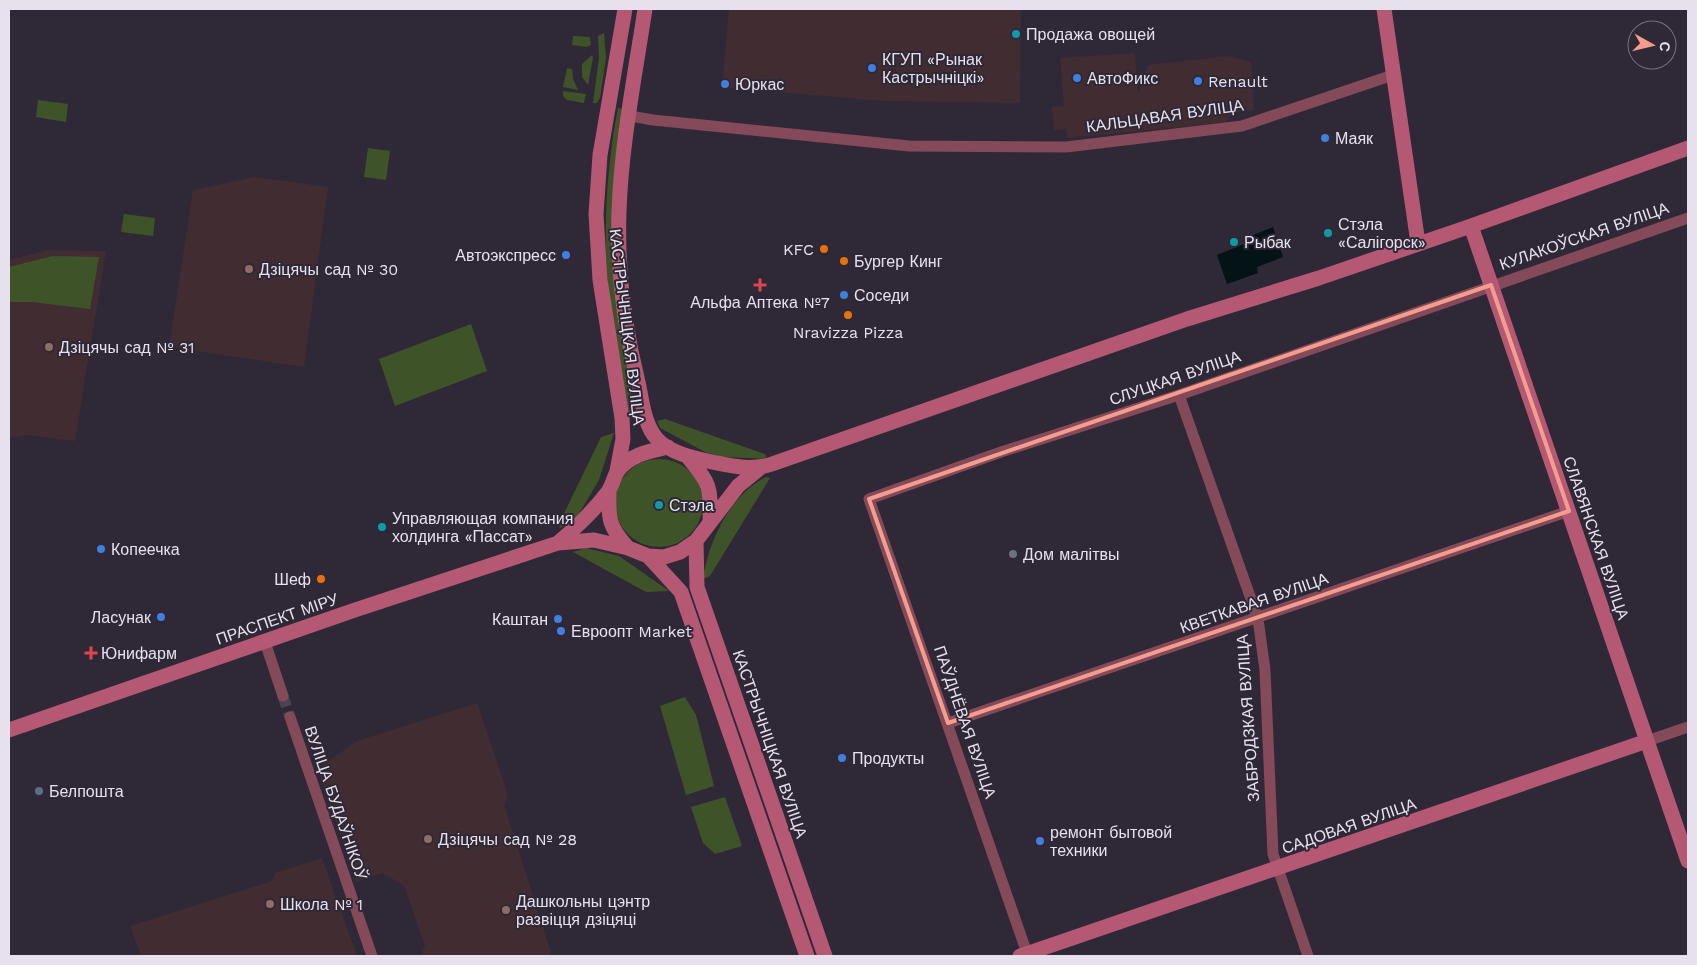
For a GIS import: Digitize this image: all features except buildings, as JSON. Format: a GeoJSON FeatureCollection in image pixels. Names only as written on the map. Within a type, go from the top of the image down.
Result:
{"type":"FeatureCollection","features":[{"type":"Feature","properties":{"kind":"main road","name":"КАСТРЫЧНІЦКАЯ ВУЛІЦА"},"geometry":{"type":"LineString","coordinates":[[617,471],[623,439],[622,418],[600,280],[596,214],[600,155],[625,9]]}},
{"type":"Feature","properties":{"kind":"main road","name":"КАСТРЫЧНІЦКАЯ ВУЛІЦА"},"geometry":{"type":"LineString","coordinates":[[645,9],[619,212],[621,285],[630,349],[649,427],[657,439],[668,447]]}},
{"type":"Feature","properties":{"kind":"main road"},"geometry":{"type":"LineString","coordinates":[[1384,9],[1418,242]]}},
{"type":"Feature","properties":{"kind":"main road"},"geometry":{"type":"LineString","coordinates":[[558,543],[594,540],[628,548],[648,556],[664,557],[680,552],[696,541],[738,486],[760,468],[1179,322],[1318,278],[1418,242],[1471,226],[1688,148]]}},
{"type":"Feature","properties":{"kind":"main road","name":"СЛАВЯНСКАЯ ВУЛІЦА"},"geometry":{"type":"LineString","coordinates":[[1471,226],[1688,861]]}},
{"type":"Feature","properties":{"kind":"main road"},"geometry":{"type":"LineString","coordinates":[[558,543],[585,519],[609,491],[617,471],[631,458],[643,452],[668,447],[688,457],[734,467],[760,468]]}},
{"type":"Feature","properties":{"kind":"main road"},"geometry":{"type":"LineString","coordinates":[[688,457],[707,480],[710,498],[710,521]]}},
{"type":"Feature","properties":{"kind":"main road"},"geometry":{"type":"LineString","coordinates":[[609,491],[608,516],[614,532],[628,548]]}},
{"type":"Feature","properties":{"kind":"main road","name":"КАСТРЫЧНІЦКАЯ ВУЛІЦА"},"geometry":{"type":"LineString","coordinates":[[696,541],[697,587],[825,956]]}},
{"type":"Feature","properties":{"kind":"main road","name":"ПРАСПЕКТ МІРУ"},"geometry":{"type":"LineString","coordinates":[[9,730],[355,610],[558,543]]}},
{"type":"Feature","properties":{"kind":"main road"},"geometry":{"type":"LineString","coordinates":[[648,556],[681,592],[807,956]]}},
{"type":"Feature","properties":{"kind":"main road","name":"САДОВАЯ ВУЛІЦА"},"geometry":{"type":"LineString","coordinates":[[1025,956],[1647,741]]}},
{"type":"Feature","properties":{"kind":"street","name":"КАЛЬЦАВАЯ ВУЛІЦА"},"geometry":{"type":"LineString","coordinates":[[630,116],[653,120],[909,146],[1066,146],[1242,126],[1393,75]]}},
{"type":"Feature","properties":{"kind":"street","name":"КУЛАКОЎСКАЯ ВУЛІЦА"},"geometry":{"type":"LineString","coordinates":[[1491,285],[1688,218]]}},
{"type":"Feature","properties":{"kind":"street","name":"СЛУЦКАЯ ВУЛІЦА"},"geometry":{"type":"LineString","coordinates":[[869,499],[1001,452],[1179,395],[1491,285]]}},
{"type":"Feature","properties":{"kind":"street","name":"ЗАБРОДЗКАЯ ВУЛІЦА"},"geometry":{"type":"LineString","coordinates":[[1179,395],[1258,619],[1265,670],[1273,854],[1308,956]]}},
{"type":"Feature","properties":{"kind":"street","name":"ПАЎДНЁВАЯ ВУЛІЦА"},"geometry":{"type":"LineString","coordinates":[[869,499],[948,723],[1025,956]]}},
{"type":"Feature","properties":{"kind":"street","name":"КВЕТКАВАЯ ВУЛІЦА"},"geometry":{"type":"LineString","coordinates":[[948,723],[1258,619],[1569,511]]}},
{"type":"Feature","properties":{"kind":"street"},"geometry":{"type":"LineString","coordinates":[[265,642],[283,696]]}},
{"type":"Feature","properties":{"kind":"street","name":"ВУЛІЦА БУДАЎНІКОЎ"},"geometry":{"type":"LineString","coordinates":[[290,717],[372,956]]}},
{"type":"Feature","properties":{"kind":"street","name":"САДОВАЯ ВУЛІЦА"},"geometry":{"type":"LineString","coordinates":[[1647,741],[1688,727]]}},
{"type":"Feature","properties":{"kind":"highlighted area"},"geometry":{"type":"Polygon","coordinates":[[[1491,285],[1569,511],[948,723],[869,499],[1491,285]]]}},
{"type":"Feature","properties":{"kind":"shaded area","name":"КГУП «Рынак Кастрычніцкі»"},"geometry":{"type":"Polygon","coordinates":[[[729,9],[1021,9],[1020,103],[882,101],[722,87],[729,9]]]}},
{"type":"Feature","properties":{"kind":"shaded area"},"geometry":{"type":"Polygon","coordinates":[[[1135,53],[1138,95],[1148,65],[1228,56],[1251,62],[1254,110],[1232,113],[1226,122],[1141,131],[1067,138],[1066,129],[1054,130],[1052,107],[1064,106],[1060,58],[1135,53]]]}},
{"type":"Feature","properties":{"kind":"shaded area","name":"Дзіцячы сад № 30"},"geometry":{"type":"Polygon","coordinates":[[[254,177],[328,187],[304,367],[169,347],[193,190],[254,177]]]}},
{"type":"Feature","properties":{"kind":"shaded area"},"geometry":{"type":"Polygon","coordinates":[[[1273,227],[1283,257],[1257,267],[1258,273],[1227,284],[1217,255],[1244,244],[1243,239],[1273,227]]]}},
{"type":"Feature","properties":{"kind":"shaded area","name":"Дзіцячы сад № 31"},"geometry":{"type":"Polygon","coordinates":[[[48,250],[106,251],[75,441],[27,435],[9,438],[9,260],[48,250]]]}},
{"type":"Feature","properties":{"kind":"shaded area","name":"Дзіцячы сад № 28"},"geometry":{"type":"Polygon","coordinates":[[[477,703],[508,795],[504,805],[552,956],[420,956],[425,946],[404,885],[382,873],[356,882],[318,768],[357,741],[477,703]]]}},
{"type":"Feature","properties":{"kind":"shaded area","name":"Школа № 1"},"geometry":{"type":"Polygon","coordinates":[[[322,858],[357,956],[141,956],[130,926],[272,881],[275,873],[322,858]]]}},
{"type":"Feature","properties":{"kind":"green space"},"geometry":{"type":"Polygon","coordinates":[[[604,33],[606,58],[600,98],[597,103],[593,103],[599,58],[598,36],[604,33]]]}},
{"type":"Feature","properties":{"kind":"green space"},"geometry":{"type":"Polygon","coordinates":[[[573,36],[590,37],[591,45],[586,47],[572,45],[573,36]]]}},
{"type":"Feature","properties":{"kind":"green space"},"geometry":{"type":"Polygon","coordinates":[[[592,55],[588,85],[582,77],[582,64],[592,55]]]}},
{"type":"Feature","properties":{"kind":"green space"},"geometry":{"type":"Polygon","coordinates":[[[567,68],[572,69],[573,79],[578,90],[563,87],[567,68]]]}},
{"type":"Feature","properties":{"kind":"green space"},"geometry":{"type":"Polygon","coordinates":[[[563,91],[586,94],[584,103],[567,100],[563,96],[563,91]]]}},
{"type":"Feature","properties":{"kind":"green space"},"geometry":{"type":"Polygon","coordinates":[[[38,100],[68,104],[66,122],[36,117],[38,100]]]}},
{"type":"Feature","properties":{"kind":"green space"},"geometry":{"type":"Polygon","coordinates":[[[618,108],[623,109],[620,328],[635,411],[629,413],[613,328],[606,264],[606,212],[610,159],[618,108]]]}},
{"type":"Feature","properties":{"kind":"green space"},"geometry":{"type":"Polygon","coordinates":[[[368,148],[390,151],[386,180],[364,177],[368,148]]]}},
{"type":"Feature","properties":{"kind":"green space"},"geometry":{"type":"Polygon","coordinates":[[[124,214],[155,218],[153,236],[121,232],[124,214]]]}},
{"type":"Feature","properties":{"kind":"green space"},"geometry":{"type":"Polygon","coordinates":[[[53,256],[99,257],[90,309],[32,302],[9,302],[9,267],[53,256]]]}},
{"type":"Feature","properties":{"kind":"green space"},"geometry":{"type":"Polygon","coordinates":[[[471,324],[487,371],[395,406],[379,359],[471,324]]]}},
{"type":"Feature","properties":{"kind":"green space"},"geometry":{"type":"Polygon","coordinates":[[[665,419],[765,454],[767,459],[723,457],[707,453],[660,428],[657,421],[665,419]]]}},
{"type":"Feature","properties":{"kind":"green space"},"geometry":{"type":"Polygon","coordinates":[[[614,433],[599,480],[574,522],[560,528],[559,524],[601,437],[614,433]]]}},
{"type":"Feature","properties":{"kind":"green space"},"geometry":{"type":"Polygon","coordinates":[[[650,459],[668,459],[684,466],[696,478],[703,494],[703,512],[696,528],[684,540],[668,547],[650,547],[634,540],[622,528],[615,512],[615,494],[622,478],[634,466],[650,459]]]}},
{"type":"Feature","properties":{"kind":"green space"},"geometry":{"type":"Polygon","coordinates":[[[766,477],[770,478],[710,576],[703,579],[710,549],[723,520],[742,495],[766,477]]]}},
{"type":"Feature","properties":{"kind":"green space"},"geometry":{"type":"Polygon","coordinates":[[[586,548],[619,556],[669,591],[646,592],[573,552],[586,548]]]}},
{"type":"Feature","properties":{"kind":"green space"},"geometry":{"type":"Polygon","coordinates":[[[685,697],[696,715],[714,786],[686,795],[660,706],[685,697]]]}},
{"type":"Feature","properties":{"kind":"green space"},"geometry":{"type":"Polygon","coordinates":[[[725,797],[742,846],[715,854],[703,843],[691,807],[725,797]]]}},
{"type":"Feature","properties":{"kind":"tunnel"},"geometry":{"type":"LineString","coordinates":[[283,696],[290,717]]}},
{"type":"Feature","properties":{"kind":"place","name":"Продажа овощей"},"geometry":{"type":"Point","coordinates":[1016,34]}},
{"type":"Feature","properties":{"kind":"place","name":"КГУП «Рынак Кастрычніцкі»"},"geometry":{"type":"Point","coordinates":[872,68]}},
{"type":"Feature","properties":{"kind":"place","name":"АвтоФикс"},"geometry":{"type":"Point","coordinates":[1077,78]}},
{"type":"Feature","properties":{"kind":"place","name":"Renault"},"geometry":{"type":"Point","coordinates":[1198,81]}},
{"type":"Feature","properties":{"kind":"place","name":"Юркас"},"geometry":{"type":"Point","coordinates":[725,84]}},
{"type":"Feature","properties":{"kind":"place","name":"Маяк"},"geometry":{"type":"Point","coordinates":[1325,138]}},
{"type":"Feature","properties":{"kind":"place","name":"Стэла «Салігорск»"},"geometry":{"type":"Point","coordinates":[1328,233]}},
{"type":"Feature","properties":{"kind":"place","name":"Рыбак"},"geometry":{"type":"Point","coordinates":[1234,242]}},
{"type":"Feature","properties":{"kind":"place","name":"KFC"},"geometry":{"type":"Point","coordinates":[824,249]}},
{"type":"Feature","properties":{"kind":"place","name":"Автоэкспресс"},"geometry":{"type":"Point","coordinates":[566,255]}},
{"type":"Feature","properties":{"kind":"place","name":"Бургер Кинг"},"geometry":{"type":"Point","coordinates":[844,261]}},
{"type":"Feature","properties":{"kind":"place","name":"Дзіцячы сад № 30"},"geometry":{"type":"Point","coordinates":[249,269]}},
{"type":"Feature","properties":{"kind":"place","name":"Альфа Аптека №7"},"geometry":{"type":"Point","coordinates":[760,285]}},
{"type":"Feature","properties":{"kind":"place","name":"Соседи"},"geometry":{"type":"Point","coordinates":[844,295]}},
{"type":"Feature","properties":{"kind":"place","name":"Nravizza Pizza"},"geometry":{"type":"Point","coordinates":[848,315]}},
{"type":"Feature","properties":{"kind":"place","name":"Дзіцячы сад № 31"},"geometry":{"type":"Point","coordinates":[49,347]}},
{"type":"Feature","properties":{"kind":"place","name":"Стэла"},"geometry":{"type":"Point","coordinates":[659,505]}},
{"type":"Feature","properties":{"kind":"place","name":"Управляющая компания холдинга «Пассат»"},"geometry":{"type":"Point","coordinates":[382,527]}},
{"type":"Feature","properties":{"kind":"place","name":"Копеечка"},"geometry":{"type":"Point","coordinates":[101,549]}},
{"type":"Feature","properties":{"kind":"place","name":"Дом малітвы"},"geometry":{"type":"Point","coordinates":[1013,554]}},
{"type":"Feature","properties":{"kind":"place","name":"Шеф"},"geometry":{"type":"Point","coordinates":[321,579]}},
{"type":"Feature","properties":{"kind":"place","name":"Ласунак"},"geometry":{"type":"Point","coordinates":[161,617]}},
{"type":"Feature","properties":{"kind":"place","name":"Каштан"},"geometry":{"type":"Point","coordinates":[558,619]}},
{"type":"Feature","properties":{"kind":"place","name":"Евроопт Market"},"geometry":{"type":"Point","coordinates":[561,631]}},
{"type":"Feature","properties":{"kind":"place","name":"Юнифарм"},"geometry":{"type":"Point","coordinates":[91,653]}},
{"type":"Feature","properties":{"kind":"place","name":"Продукты"},"geometry":{"type":"Point","coordinates":[842,758]}},
{"type":"Feature","properties":{"kind":"place","name":"Белпошта"},"geometry":{"type":"Point","coordinates":[39,791]}},
{"type":"Feature","properties":{"kind":"place","name":"Дзіцячы сад № 28"},"geometry":{"type":"Point","coordinates":[428,839]}},
{"type":"Feature","properties":{"kind":"place","name":"ремонт бытовой техники"},"geometry":{"type":"Point","coordinates":[1040,841]}},
{"type":"Feature","properties":{"kind":"place","name":"Школа № 1"},"geometry":{"type":"Point","coordinates":[270,904]}},
{"type":"Feature","properties":{"kind":"place","name":"Дашкольны цэнтр развіцця дзіцяці"},"geometry":{"type":"Point","coordinates":[506,910]}}]}
